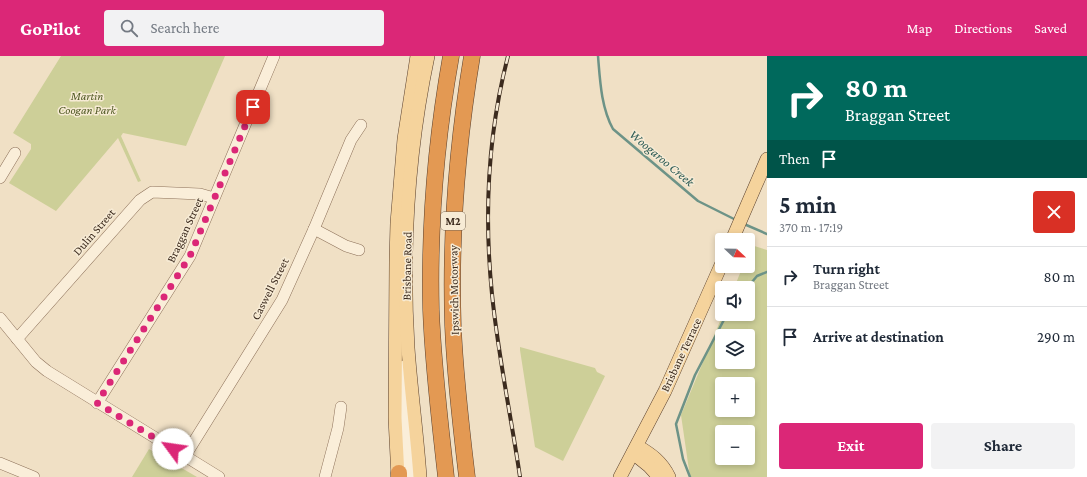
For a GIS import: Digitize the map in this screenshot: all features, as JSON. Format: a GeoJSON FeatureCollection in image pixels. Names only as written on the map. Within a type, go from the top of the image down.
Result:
{"type":"FeatureCollection","features":[{"type":"Feature","properties":{"kind":"highway","name":"Ipswich Motorway"},"geometry":{"type":"LineString","coordinates":[[446,477],[433,348],[431,281],[436,158],[451,56]]}},
{"type":"Feature","properties":{"kind":"highway","name":"Ipswich Motorway"},"geometry":{"type":"LineString","coordinates":[[467,477],[456,365],[453,320],[452,256],[457,162],[472,56]]}},
{"type":"Feature","properties":{"kind":"main road","name":"Brisbane Road"},"geometry":{"type":"LineString","coordinates":[[401,476],[395,418],[397,223],[404,139],[417,56]]}},
{"type":"Feature","properties":{"kind":"main road","name":"Brisbane Road"},"geometry":{"type":"LineString","coordinates":[[420,477],[408,348],[406,273],[409,192],[416,126],[428,56]]}},
{"type":"Feature","properties":{"kind":"main road"},"geometry":{"type":"LineString","coordinates":[[735,233],[767,159]]}},
{"type":"Feature","properties":{"kind":"main road","name":"Brisbane Terrace"},"geometry":{"type":"LineString","coordinates":[[620,477],[635,450],[682,354],[718,273]]}},
{"type":"Feature","properties":{"kind":"main road"},"geometry":{"type":"LineString","coordinates":[[635,450],[658,477]]}},
{"type":"Feature","properties":{"kind":"main road"},"geometry":{"type":"LineString","coordinates":[[635,450],[657,460],[662,465],[669,477]]}},
{"type":"Feature","properties":{"kind":"street","name":"Braggan Street"},"geometry":{"type":"LineString","coordinates":[[97,403],[190,256],[274,56]]}},
{"type":"Feature","properties":{"kind":"street","name":"Caswell Street"},"geometry":{"type":"LineString","coordinates":[[185,456],[278,307],[314,229],[351,140],[361,125]]}},
{"type":"Feature","properties":{"kind":"street"},"geometry":{"type":"LineString","coordinates":[[0,178],[15,154]]}},
{"type":"Feature","properties":{"kind":"street","name":"Dulin Street"},"geometry":{"type":"LineString","coordinates":[[17,339],[140,200],[152,192],[200,194],[214,198]]}},
{"type":"Feature","properties":{"kind":"street"},"geometry":{"type":"LineString","coordinates":[[314,229],[346,246],[359,250]]}},
{"type":"Feature","properties":{"kind":"street"},"geometry":{"type":"LineString","coordinates":[[0,318],[36,362],[47,371],[219,477]]}},
{"type":"Feature","properties":{"kind":"street"},"geometry":{"type":"LineString","coordinates":[[401,476],[404,358],[408,348]]}},
{"type":"Feature","properties":{"kind":"street"},"geometry":{"type":"LineString","coordinates":[[325,477],[338,428],[341,407]]}},
{"type":"Feature","properties":{"kind":"street"},"geometry":{"type":"LineString","coordinates":[[0,463],[34,477]]}},
{"type":"Feature","properties":{"kind":"green space","name":"Martin Coogan Park"},"geometry":{"type":"Polygon","coordinates":[[[61,56],[225,56],[186,146],[123,133],[121,136],[141,181],[138,182],[118,138],[56,211],[9,183],[31,149],[31,144],[13,133],[61,56]]]}},
{"type":"Feature","properties":{"kind":"green space"},"geometry":{"type":"Polygon","coordinates":[[[755,246],[767,250],[767,477],[690,477],[681,415],[715,333],[715,369],[755,369],[755,329],[717,329],[720,321],[755,321],[755,281],[737,281],[740,273],[755,273],[755,246]]]}},
{"type":"Feature","properties":{"kind":"green space"},"geometry":{"type":"Polygon","coordinates":[[[520,347],[595,368],[597,372],[605,376],[563,461],[535,447],[520,347]]]}},
{"type":"Feature","properties":{"kind":"green space"},"geometry":{"type":"Polygon","coordinates":[[[149,449],[197,477],[132,477],[149,449]]]}},
{"type":"Feature","properties":{"kind":"waterway","name":"Woogaroo Creek"},"geometry":{"type":"LineString","coordinates":[[598,56],[600,84],[606,112],[613,129],[698,201],[736,220]]}},
{"type":"Feature","properties":{"kind":"waterway","name":"Woogaroo Creek"},"geometry":{"type":"LineString","coordinates":[[744,224],[767,234]]}},
{"type":"Feature","properties":{"kind":"waterway"},"geometry":{"type":"LineString","coordinates":[[753,281],[757,276],[767,272]]}},
{"type":"Feature","properties":{"kind":"waterway"},"geometry":{"type":"LineString","coordinates":[[690,477],[683,459],[676,424],[695,375],[723,321]]}},
{"type":"Feature","properties":{"kind":"railway"},"geometry":{"type":"LineString","coordinates":[[508,56],[501,85],[492,144],[488,204],[488,234],[492,294],[501,363],[520,477]]}},
{"type":"Feature","properties":{"kind":"route"},"geometry":{"type":"LineString","coordinates":[[173,449],[97,403],[190,256],[253,107]]}}]}
